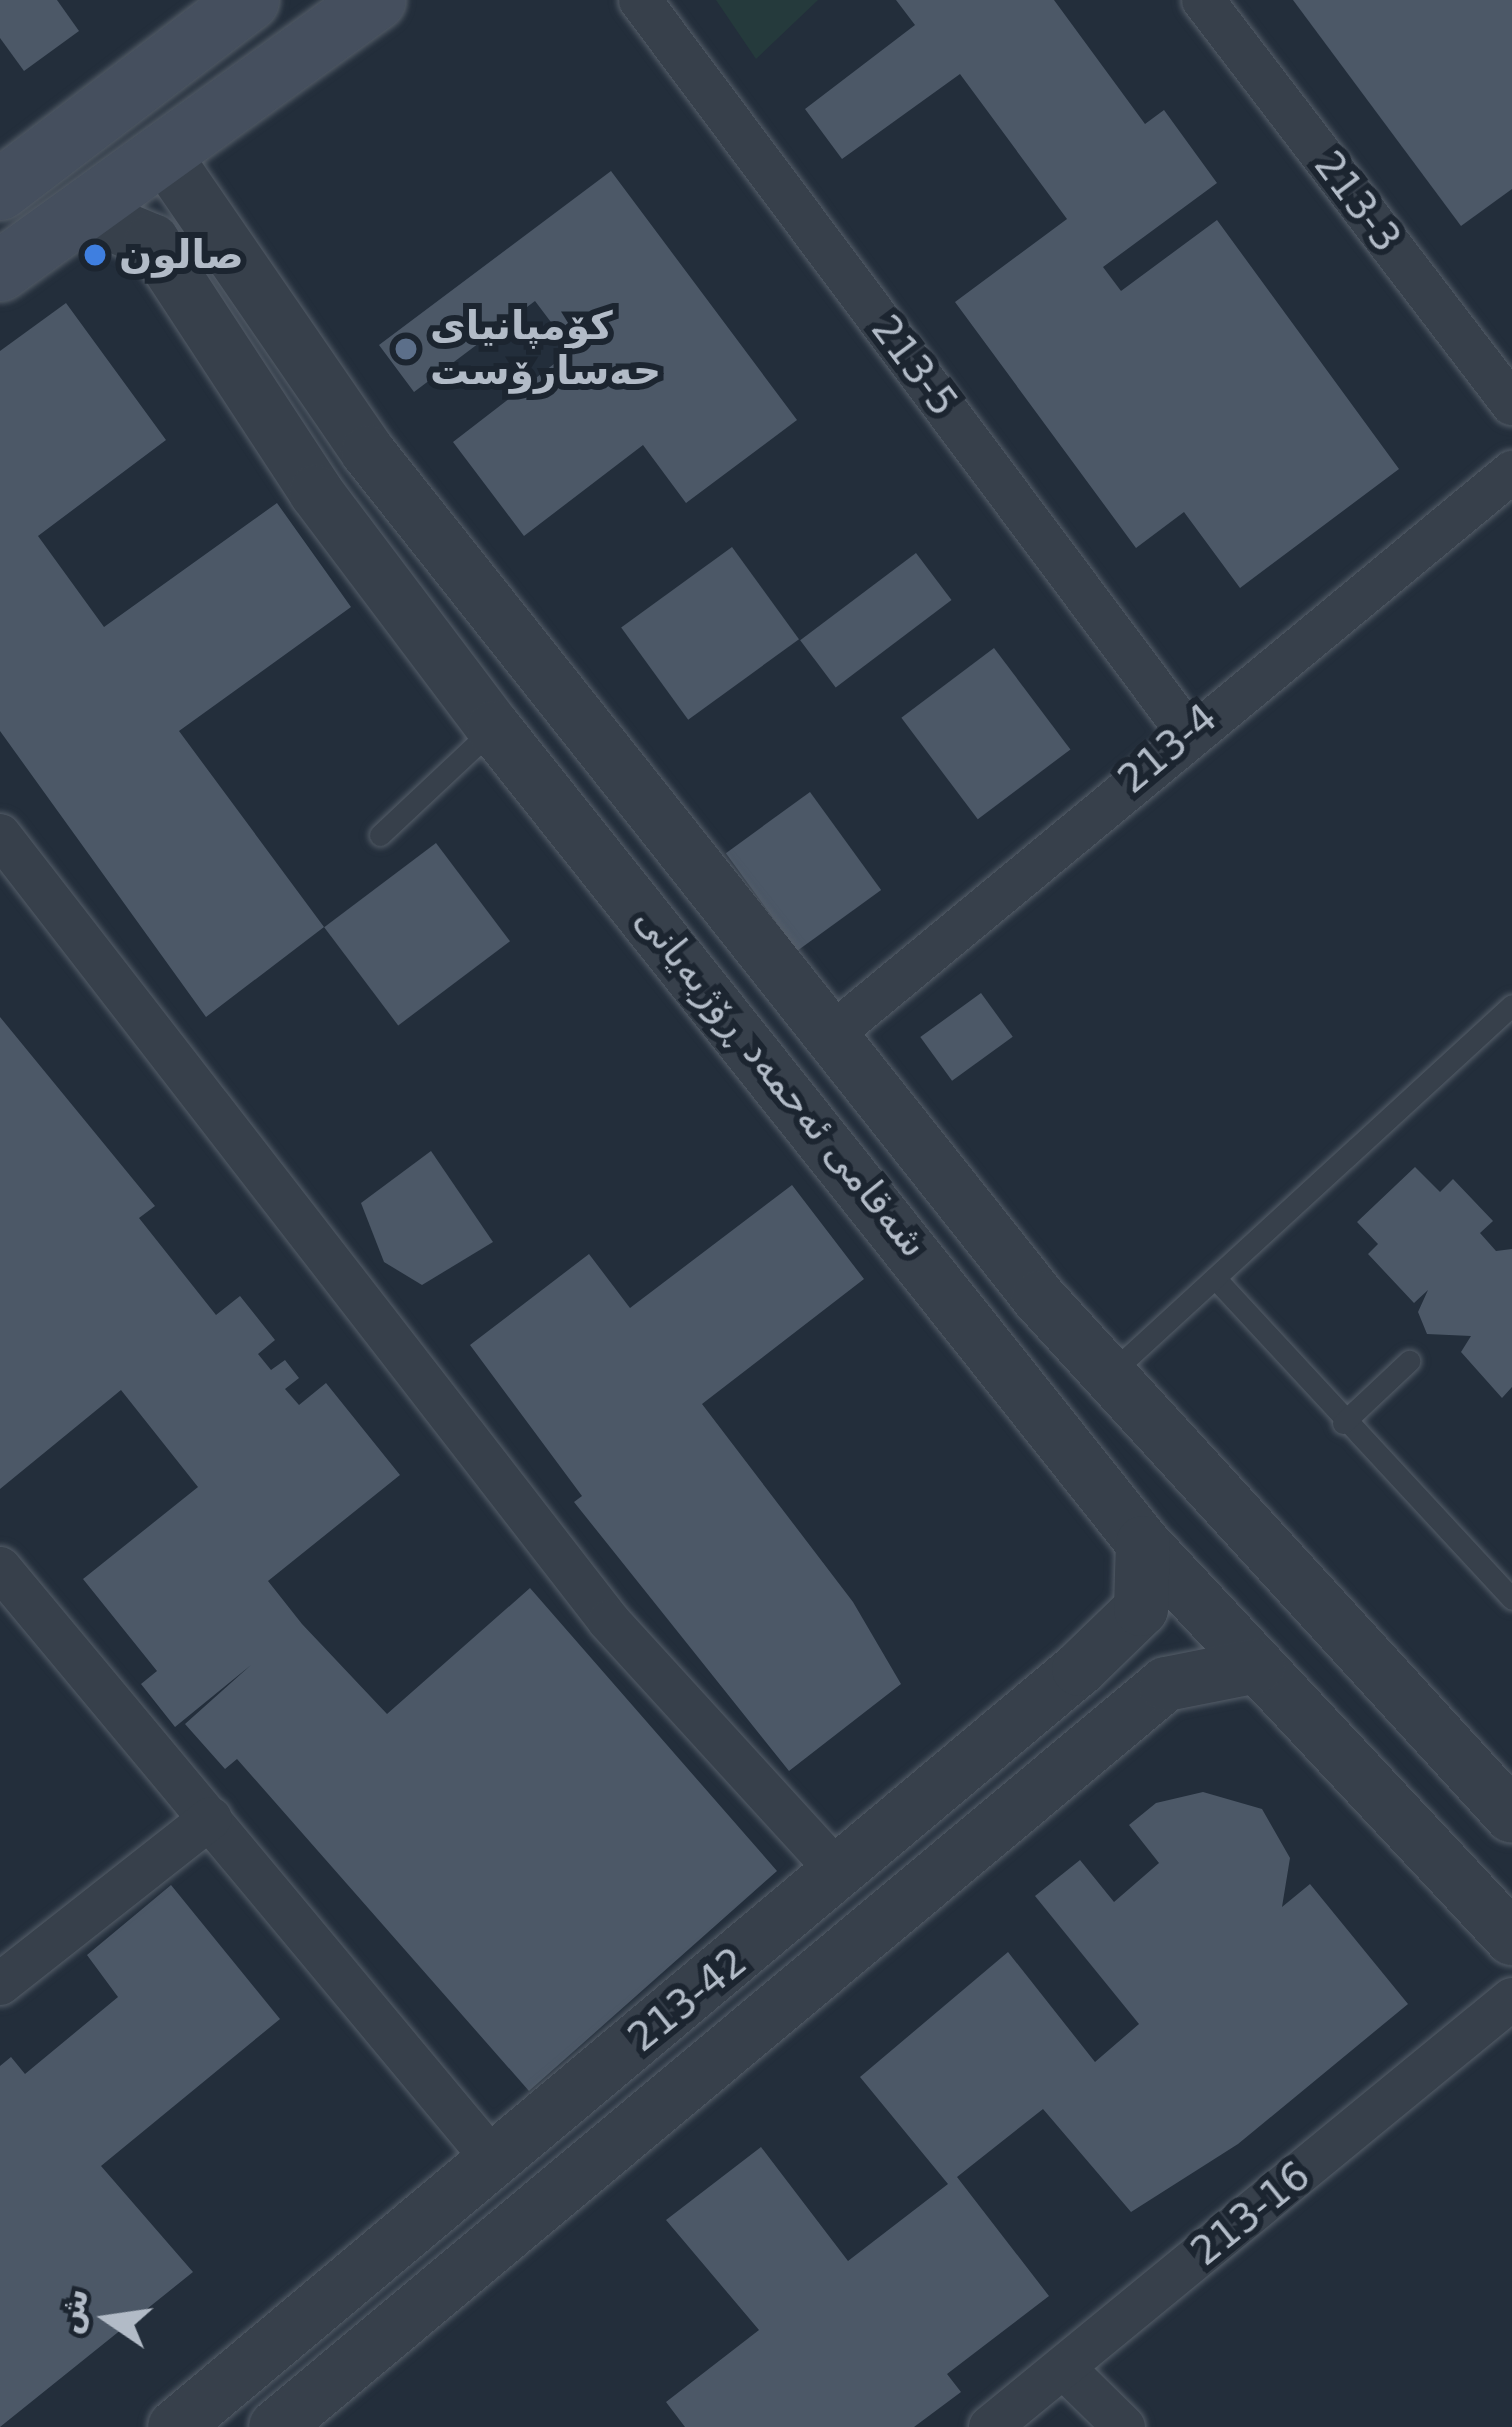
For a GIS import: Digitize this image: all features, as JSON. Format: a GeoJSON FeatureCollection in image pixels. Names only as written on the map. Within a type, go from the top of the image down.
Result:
{"type":"FeatureCollection","features":[{"type":"Feature","properties":{"kind":"main road"},"geometry":{"type":"LineString","coordinates":[[0,190],[249,0]]}},
{"type":"Feature","properties":{"kind":"main road"},"geometry":{"type":"LineString","coordinates":[[0,271],[376,0]]}},
{"type":"Feature","properties":{"kind":"street","name":"213-5"},"geometry":{"type":"LineString","coordinates":[[640,0],[1187,732]]}},
{"type":"Feature","properties":{"kind":"street","name":"213-3"},"geometry":{"type":"LineString","coordinates":[[1203,0],[1512,404]]}},
{"type":"Feature","properties":{"kind":"street","name":"شەقامی ئەحمەد ڕۆژبەیانی"},"geometry":{"type":"LineString","coordinates":[[164,155],[368,452],[1106,1378],[1512,1816]]}},
{"type":"Feature","properties":{"kind":"street","name":"شەقامی ئەحمەد ڕۆژبەیانی"},"geometry":{"type":"LineString","coordinates":[[84,213],[152,242],[316,492],[1143,1543],[1512,1938]]}},
{"type":"Feature","properties":{"kind":"street","name":"213-4"},"geometry":{"type":"LineString","coordinates":[[831,1036],[1187,732],[1512,472]]}},
{"type":"Feature","properties":{"kind":"street"},"geometry":{"type":"LineString","coordinates":[[485,711],[529,654]]}},
{"type":"Feature","properties":{"kind":"street"},"geometry":{"type":"LineString","coordinates":[[0,835],[609,1621],[841,1875]]}},
{"type":"Feature","properties":{"kind":"street","name":"213-42"},"geometry":{"type":"LineString","coordinates":[[175,2427],[841,1875],[1141,1609],[1143,1543]]}},
{"type":"Feature","properties":{"kind":"street"},"geometry":{"type":"LineString","coordinates":[[0,1568],[493,2160]]}},
{"type":"Feature","properties":{"kind":"street","name":"213-42"},"geometry":{"type":"LineString","coordinates":[[283,2425],[1166,1684],[1257,1666]]}},
{"type":"Feature","properties":{"kind":"street"},"geometry":{"type":"LineString","coordinates":[[0,1984],[211,1817]]}},
{"type":"Feature","properties":{"kind":"street","name":"213-16"},"geometry":{"type":"LineString","coordinates":[[990,2427],[1512,2000]]}},
{"type":"Feature","properties":{"kind":"street"},"geometry":{"type":"LineString","coordinates":[[1064,2368],[1124,2427]]}},
{"type":"Feature","properties":{"kind":"lane"},"geometry":{"type":"LineString","coordinates":[[380,835],[485,711]]}},
{"type":"Feature","properties":{"kind":"lane"},"geometry":{"type":"LineString","coordinates":[[1106,1378],[1512,1004]]}},
{"type":"Feature","properties":{"kind":"lane"},"geometry":{"type":"LineString","coordinates":[[1215,1278],[1342,1423],[1510,1594]]}},
{"type":"Feature","properties":{"kind":"lane"},"geometry":{"type":"LineString","coordinates":[[1342,1423],[1409,1360]]}},
{"type":"Feature","properties":{"kind":"green space"},"geometry":{"type":"Polygon","coordinates":[[[716,0],[818,0],[756,59],[716,0]]]}},
{"type":"Feature","properties":{"kind":"building"},"geometry":{"type":"Polygon","coordinates":[[[0,0],[57,0],[79,31],[24,71],[0,38],[0,0]]]}},
{"type":"Feature","properties":{"kind":"building"},"geometry":{"type":"Polygon","coordinates":[[[896,0],[1054,0],[1145,124],[1164,110],[1217,183],[1103,267],[1121,291],[1217,220],[1399,469],[1240,588],[1184,512],[1136,548],[955,302],[1067,219],[960,74],[842,159],[805,109],[915,25],[896,0]]]}},
{"type":"Feature","properties":{"kind":"building"},"geometry":{"type":"Polygon","coordinates":[[[1293,0],[1512,0],[1512,189],[1461,226],[1293,0]]]}},
{"type":"Feature","properties":{"kind":"building"},"geometry":{"type":"Polygon","coordinates":[[[611,171],[797,420],[686,503],[643,445],[524,536],[453,442],[572,350],[535,301],[414,392],[379,345],[611,171]]]}},
{"type":"Feature","properties":{"kind":"building"},"geometry":{"type":"Polygon","coordinates":[[[66,303],[166,440],[38,536],[104,627],[277,503],[351,607],[179,731],[324,927],[206,1017],[0,731],[0,351],[66,303]]]}},
{"type":"Feature","properties":{"kind":"building"},"geometry":{"type":"Polygon","coordinates":[[[732,547],[799,639],[688,720],[621,628],[732,547]]]}},
{"type":"Feature","properties":{"kind":"building"},"geometry":{"type":"Polygon","coordinates":[[[916,553],[952,600],[836,687],[800,640],[916,553]]]}},
{"type":"Feature","properties":{"kind":"building"},"geometry":{"type":"Polygon","coordinates":[[[994,648],[1070,749],[978,819],[901,718],[994,648]]]}},
{"type":"Feature","properties":{"kind":"building"},"geometry":{"type":"Polygon","coordinates":[[[810,792],[881,890],[797,951],[726,853],[810,792]]]}},
{"type":"Feature","properties":{"kind":"building"},"geometry":{"type":"Polygon","coordinates":[[[436,843],[510,941],[398,1025],[324,927],[436,843]]]}},
{"type":"Feature","properties":{"kind":"building"},"geometry":{"type":"Polygon","coordinates":[[[981,993],[1013,1037],[952,1081],[920,1037],[981,993]]]}},
{"type":"Feature","properties":{"kind":"building"},"geometry":{"type":"Polygon","coordinates":[[[0,1017],[155,1206],[139,1218],[216,1315],[240,1296],[275,1340],[258,1354],[271,1370],[285,1360],[299,1378],[285,1389],[299,1405],[326,1383],[400,1475],[268,1581],[302,1624],[387,1714],[530,1588],[777,1871],[529,2091],[237,1759],[225,1769],[185,1724],[251,1665],[175,1727],[141,1684],[157,1671],[83,1579],[198,1487],[121,1390],[0,1489],[0,1017]]]}},
{"type":"Feature","properties":{"kind":"building"},"geometry":{"type":"Polygon","coordinates":[[[431,1151],[493,1242],[422,1285],[384,1262],[361,1203],[431,1151]]]}},
{"type":"Feature","properties":{"kind":"building"},"geometry":{"type":"Polygon","coordinates":[[[1415,1167],[1440,1192],[1453,1179],[1493,1221],[1480,1233],[1496,1251],[1512,1249],[1512,1387],[1502,1398],[1461,1352],[1471,1336],[1427,1334],[1418,1312],[1428,1290],[1414,1303],[1368,1254],[1378,1244],[1357,1222],[1415,1167]]]}},
{"type":"Feature","properties":{"kind":"building"},"geometry":{"type":"Polygon","coordinates":[[[792,1185],[864,1279],[702,1404],[853,1602],[901,1684],[789,1771],[574,1502],[582,1496],[470,1345],[589,1254],[630,1308],[792,1185]]]}},
{"type":"Feature","properties":{"kind":"building"},"geometry":{"type":"Polygon","coordinates":[[[1203,1792],[1262,1809],[1290,1858],[1282,1907],[1310,1884],[1408,2004],[1238,2144],[1131,2212],[1043,2109],[957,2177],[1049,2296],[947,2374],[961,2392],[914,2427],[685,2427],[666,2402],[759,2330],[666,2220],[761,2147],[848,2261],[948,2184],[860,2077],[1008,1952],[1095,2062],[1139,2024],[1035,1896],[1080,1860],[1114,1902],[1159,1863],[1129,1825],[1156,1803],[1203,1792]]]}},
{"type":"Feature","properties":{"kind":"building"},"geometry":{"type":"Polygon","coordinates":[[[171,1885],[280,2019],[101,2166],[193,2272],[0,2427],[0,2066],[11,2057],[25,2074],[118,1997],[87,1955],[171,1885]]]}},
{"type":"Feature","properties":{"kind":"place","name":"صالون"},"geometry":{"type":"Point","coordinates":[95,255]}},
{"type":"Feature","properties":{"kind":"place","name":"کۆمپانیای حەسارۆست"},"geometry":{"type":"Point","coordinates":[406,349]}}]}
